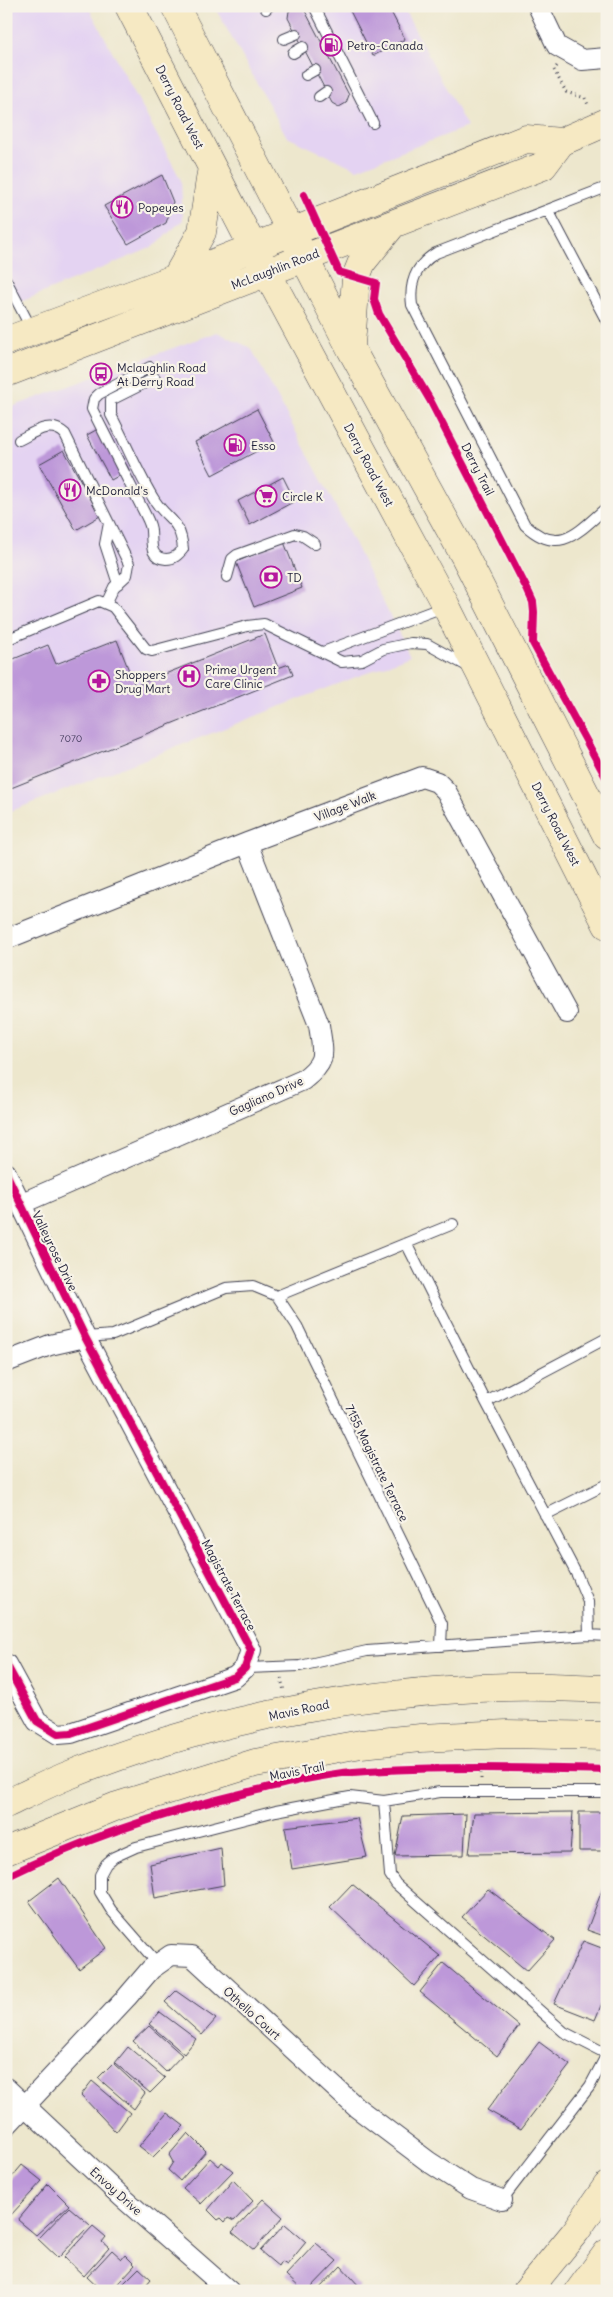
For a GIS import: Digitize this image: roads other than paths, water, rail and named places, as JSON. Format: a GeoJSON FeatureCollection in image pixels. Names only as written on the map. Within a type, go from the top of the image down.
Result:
{"type":"FeatureCollection","features":[{"type":"Feature","properties":{"kind":"main road","name":"Derry Road West"},"geometry":{"type":"LineString","coordinates":[[128,6],[266,273],[446,606],[607,925]]}},
{"type":"Feature","properties":{"kind":"main road"},"geometry":{"type":"LineString","coordinates":[[175,6],[351,349],[464,555],[607,836]]}},
{"type":"Feature","properties":{"kind":"main road","name":"McLaughlin Road"},"geometry":{"type":"LineString","coordinates":[[6,341],[176,278],[526,139],[561,142],[602,124]]}},
{"type":"Feature","properties":{"kind":"main road","name":"McLaughlin Road"},"geometry":{"type":"LineString","coordinates":[[6,373],[543,166],[561,142]]}},
{"type":"Feature","properties":{"kind":"main road"},"geometry":{"type":"LineString","coordinates":[[176,278],[202,232],[212,167]]}},
{"type":"Feature","properties":{"kind":"main road"},"geometry":{"type":"LineString","coordinates":[[351,349],[356,277],[362,262],[393,223]]}},
{"type":"Feature","properties":{"kind":"main road"},"geometry":{"type":"LineString","coordinates":[[446,606],[460,602],[499,624]]}},
{"type":"Feature","properties":{"kind":"main road","name":"Mavis Road"},"geometry":{"type":"LineString","coordinates":[[6,1804],[63,1777],[124,1754],[208,1730],[289,1712],[357,1699],[439,1691],[509,1686],[607,1689]]}},
{"type":"Feature","properties":{"kind":"main road"},"geometry":{"type":"LineString","coordinates":[[6,1851],[117,1806],[255,1762],[361,1744],[421,1738],[507,1734],[607,1736]]}},
{"type":"Feature","properties":{"kind":"main road"},"geometry":{"type":"LineString","coordinates":[[527,2291],[576,2231],[607,2186]]}},
{"type":"Feature","properties":{"kind":"main road"},"geometry":{"type":"LineString","coordinates":[[579,2291],[607,2253]]}},
{"type":"Feature","properties":{"kind":"street"},"geometry":{"type":"LineString","coordinates":[[538,6],[557,46],[582,60],[607,58]]}},
{"type":"Feature","properties":{"kind":"street","name":"Village Walk"},"geometry":{"type":"LineString","coordinates":[[6,939],[247,843],[422,777],[436,782],[446,791],[567,1013]]}},
{"type":"Feature","properties":{"kind":"street","name":"Gagliano Drive"},"geometry":{"type":"LineString","coordinates":[[20,1204],[303,1080],[316,1071],[323,1057],[319,1025],[247,843]]}},
{"type":"Feature","properties":{"kind":"street","name":"Valleyrose Drive"},"geometry":{"type":"LineString","coordinates":[[6,1173],[85,1337]]}},
{"type":"Feature","properties":{"kind":"street"},"geometry":{"type":"LineString","coordinates":[[6,1362],[50,1345],[85,1337]]}},
{"type":"Feature","properties":{"kind":"street","name":"Magistrate Terrace"},"geometry":{"type":"LineString","coordinates":[[85,1337],[251,1650],[245,1668]]}},
{"type":"Feature","properties":{"kind":"street"},"geometry":{"type":"LineString","coordinates":[[6,1664],[37,1721],[58,1734],[71,1733],[235,1677],[245,1668]]}},
{"type":"Feature","properties":{"kind":"street","name":"Othello Court"},"geometry":{"type":"LineString","coordinates":[[6,2126],[151,1969],[171,1955],[192,1956],[356,2107],[430,2162],[471,2189],[502,2200]]}},
{"type":"Feature","properties":{"kind":"street","name":"Envoy Drive"},"geometry":{"type":"LineString","coordinates":[[6,2088],[122,2197],[229,2291]]}},
{"type":"Feature","properties":{"kind":"lane"},"geometry":{"type":"LineString","coordinates":[[314,6],[316,22],[324,38],[347,82],[373,123]]}},
{"type":"Feature","properties":{"kind":"lane"},"geometry":{"type":"LineString","coordinates":[[284,39],[296,34]]}},
{"type":"Feature","properties":{"kind":"lane"},"geometry":{"type":"LineString","coordinates":[[292,53],[303,47]]}},
{"type":"Feature","properties":{"kind":"lane"},"geometry":{"type":"LineString","coordinates":[[607,187],[436,253],[424,260],[416,272],[410,289],[412,304],[525,525],[538,537],[554,542],[568,538],[607,507]]}},
{"type":"Feature","properties":{"kind":"lane"},"geometry":{"type":"LineString","coordinates":[[548,210],[607,322]]}},
{"type":"Feature","properties":{"kind":"lane"},"geometry":{"type":"LineString","coordinates":[[6,280],[32,331]]}},
{"type":"Feature","properties":{"kind":"lane"},"geometry":{"type":"LineString","coordinates":[[150,367],[99,394],[94,399],[92,409],[146,516],[151,531],[150,542],[153,552],[160,558],[169,559],[178,555],[183,549],[177,524],[155,501],[111,415],[110,407],[111,400],[155,378]]}},
{"type":"Feature","properties":{"kind":"lane"},"geometry":{"type":"LineString","coordinates":[[19,440],[47,426],[59,428],[65,434],[129,564],[127,575],[118,584],[106,604]]}},
{"type":"Feature","properties":{"kind":"lane"},"geometry":{"type":"LineString","coordinates":[[109,523],[105,544],[118,584]]}},
{"type":"Feature","properties":{"kind":"lane"},"geometry":{"type":"LineString","coordinates":[[227,577],[232,559],[238,555],[296,534],[315,544]]}},
{"type":"Feature","properties":{"kind":"lane"},"geometry":{"type":"LineString","coordinates":[[6,640],[99,601],[113,607],[146,649],[152,651],[247,626],[264,624],[342,662],[362,660],[383,649],[397,645],[411,643],[428,644],[480,673]]}},
{"type":"Feature","properties":{"kind":"lane"},"geometry":{"type":"LineString","coordinates":[[323,652],[446,606]]}},
{"type":"Feature","properties":{"kind":"lane"},"geometry":{"type":"LineString","coordinates":[[85,1337],[113,1335],[226,1288],[253,1286],[277,1296],[453,1224]]}},
{"type":"Feature","properties":{"kind":"lane"},"geometry":{"type":"LineString","coordinates":[[406,1243],[486,1402],[577,1575],[588,1602],[589,1634]]}},
{"type":"Feature","properties":{"kind":"lane","name":"7155 Magistrate Terrace"},"geometry":{"type":"LineString","coordinates":[[277,1296],[297,1326],[442,1624],[441,1646]]}},
{"type":"Feature","properties":{"kind":"lane"},"geometry":{"type":"LineString","coordinates":[[486,1402],[607,1338]]}},
{"type":"Feature","properties":{"kind":"lane"},"geometry":{"type":"LineString","coordinates":[[545,1515],[607,1484]]}},
{"type":"Feature","properties":{"kind":"lane"},"geometry":{"type":"LineString","coordinates":[[245,1668],[300,1666],[367,1651],[589,1634],[607,1636]]}},
{"type":"Feature","properties":{"kind":"lane"},"geometry":{"type":"LineString","coordinates":[[158,1964],[111,1910],[100,1892],[100,1875],[106,1864],[114,1857],[136,1847],[276,1811],[350,1797],[384,1802],[440,1792],[607,1792]]}},
{"type":"Feature","properties":{"kind":"lane"},"geometry":{"type":"LineString","coordinates":[[384,1802],[390,1875],[396,1884],[564,2032],[607,2054],[590,2086],[502,2200]]}},
{"type":"Feature","properties":{"kind":"place","name":"Petro-Canada"},"geometry":{"type":"Point","coordinates":[331,45]}},
{"type":"Feature","properties":{"kind":"place","name":"Popeyes"},"geometry":{"type":"Point","coordinates":[122,207]}},
{"type":"Feature","properties":{"kind":"place","name":"Mclaughlin Road At Derry Road"},"geometry":{"type":"Point","coordinates":[101,374]}},
{"type":"Feature","properties":{"kind":"place","name":"Esso"},"geometry":{"type":"Point","coordinates":[235,445]}},
{"type":"Feature","properties":{"kind":"place","name":"McDonald's"},"geometry":{"type":"Point","coordinates":[70,490]}},
{"type":"Feature","properties":{"kind":"place","name":"Circle K"},"geometry":{"type":"Point","coordinates":[266,496]}},
{"type":"Feature","properties":{"kind":"place","name":"TD"},"geometry":{"type":"Point","coordinates":[271,577]}},
{"type":"Feature","properties":{"kind":"place","name":"Prime Urgent Care Clinic"},"geometry":{"type":"Point","coordinates":[189,676]}},
{"type":"Feature","properties":{"kind":"place","name":"Shoppers Drug Mart"},"geometry":{"type":"Point","coordinates":[99,681]}}]}
